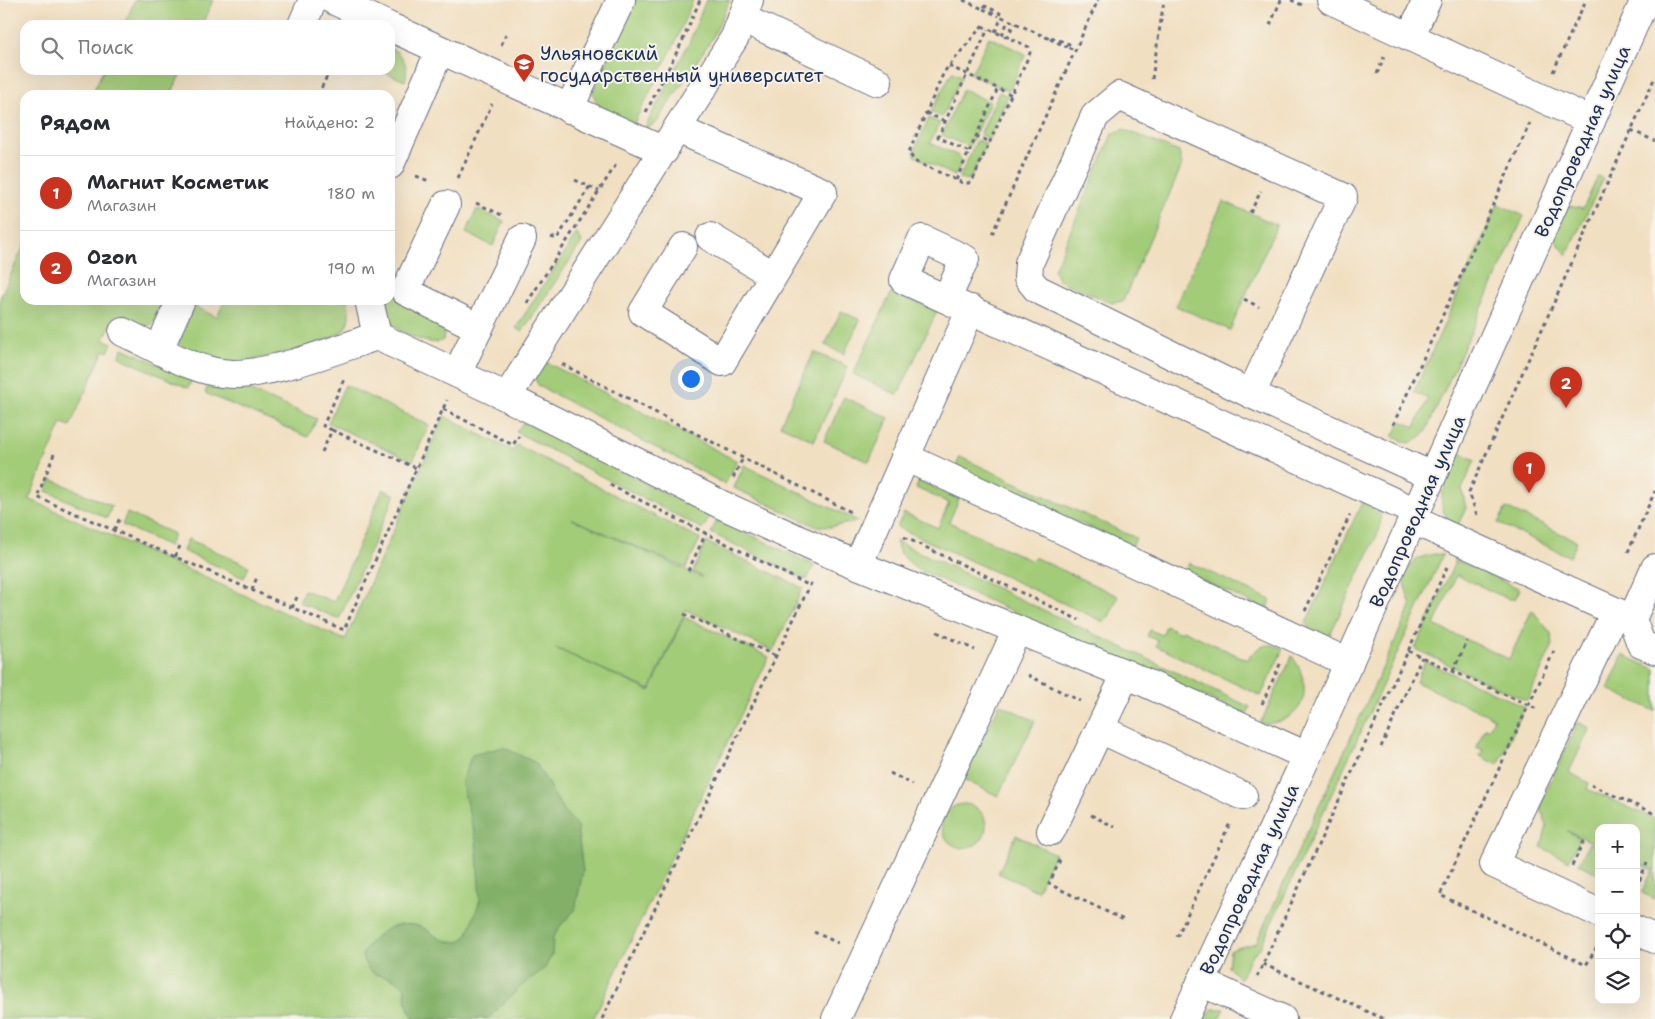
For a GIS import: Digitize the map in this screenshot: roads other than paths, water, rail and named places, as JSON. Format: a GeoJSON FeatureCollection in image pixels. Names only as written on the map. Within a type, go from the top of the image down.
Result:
{"type":"FeatureCollection","features":[{"type":"Feature","properties":{"kind":"street"},"geometry":{"type":"LineString","coordinates":[[304,20],[313,0]]}},
{"type":"Feature","properties":{"kind":"street"},"geometry":{"type":"LineString","coordinates":[[333,0],[375,20]]}},
{"type":"Feature","properties":{"kind":"street"},"geometry":{"type":"LineString","coordinates":[[569,109],[621,0]]}},
{"type":"Feature","properties":{"kind":"street"},"geometry":{"type":"LineString","coordinates":[[1331,0],[1591,121]]}},
{"type":"Feature","properties":{"kind":"street"},"geometry":{"type":"LineString","coordinates":[[1410,37],[1427,0]]}},
{"type":"Feature","properties":{"kind":"street","name":"Водопроводная улица"},"geometry":{"type":"LineString","coordinates":[[1184,1019],[1349,664],[1645,0]]}},
{"type":"Feature","properties":{"kind":"street"},"geometry":{"type":"LineString","coordinates":[[507,397],[735,36],[746,9],[878,82]]}},
{"type":"Feature","properties":{"kind":"street"},"geometry":{"type":"LineString","coordinates":[[395,29],[633,138],[670,140],[823,192],[722,362],[643,312],[683,247]]}},
{"type":"Feature","properties":{"kind":"street"},"geometry":{"type":"LineString","coordinates":[[395,153],[440,50]]}},
{"type":"Feature","properties":{"kind":"street"},"geometry":{"type":"LineString","coordinates":[[1251,394],[1344,197],[1119,96],[1095,116],[1029,263],[1028,278],[1037,289],[1251,394],[1432,476]]}},
{"type":"Feature","properties":{"kind":"street"},"geometry":{"type":"LineString","coordinates":[[452,193],[405,291],[479,328]]}},
{"type":"Feature","properties":{"kind":"street"},"geometry":{"type":"LineString","coordinates":[[458,374],[479,328],[528,232]]}},
{"type":"Feature","properties":{"kind":"street"},"geometry":{"type":"LineString","coordinates":[[710,237],[774,275]]}},
{"type":"Feature","properties":{"kind":"street"},"geometry":{"type":"LineString","coordinates":[[858,565],[905,457],[959,304],[1415,516],[1459,541],[1623,616],[1641,644],[1655,650]]}},
{"type":"Feature","properties":{"kind":"street"},"geometry":{"type":"LineString","coordinates":[[159,349],[179,305]]}},
{"type":"Feature","properties":{"kind":"street"},"geometry":{"type":"LineString","coordinates":[[368,339],[369,305]]}},
{"type":"Feature","properties":{"kind":"street"},"geometry":{"type":"LineString","coordinates":[[123,332],[198,366],[232,374],[265,371],[368,339],[458,374],[720,504],[858,565],[1126,674],[1307,756]]}},
{"type":"Feature","properties":{"kind":"street"},"geometry":{"type":"LineString","coordinates":[[905,457],[1349,664]]}},
{"type":"Feature","properties":{"kind":"street"},"geometry":{"type":"LineString","coordinates":[[1595,910],[1494,864],[1563,721],[1623,616],[1655,568]]}},
{"type":"Feature","properties":{"kind":"street"},"geometry":{"type":"LineString","coordinates":[[836,1019],[1017,630]]}},
{"type":"Feature","properties":{"kind":"street"},"geometry":{"type":"LineString","coordinates":[[1058,842],[1100,729],[1126,674]]}},
{"type":"Feature","properties":{"kind":"street"},"geometry":{"type":"LineString","coordinates":[[1100,729],[1243,796]]}},
{"type":"Feature","properties":{"kind":"street"},"geometry":{"type":"LineString","coordinates":[[1640,932],[1655,939]]}},
{"type":"Feature","properties":{"kind":"street"},"geometry":{"type":"LineString","coordinates":[[1201,982],[1282,1019]]}},
{"type":"Feature","properties":{"kind":"place","name":"Ульяновский государственный университет"},"geometry":{"type":"Point","coordinates":[524,83]}},
{"type":"Feature","properties":{"kind":"place","name":"Ozon"},"geometry":{"type":"Point","coordinates":[1566,408]}},
{"type":"Feature","properties":{"kind":"place","name":"Магнит Косметик"},"geometry":{"type":"Point","coordinates":[1529,493]}}]}
